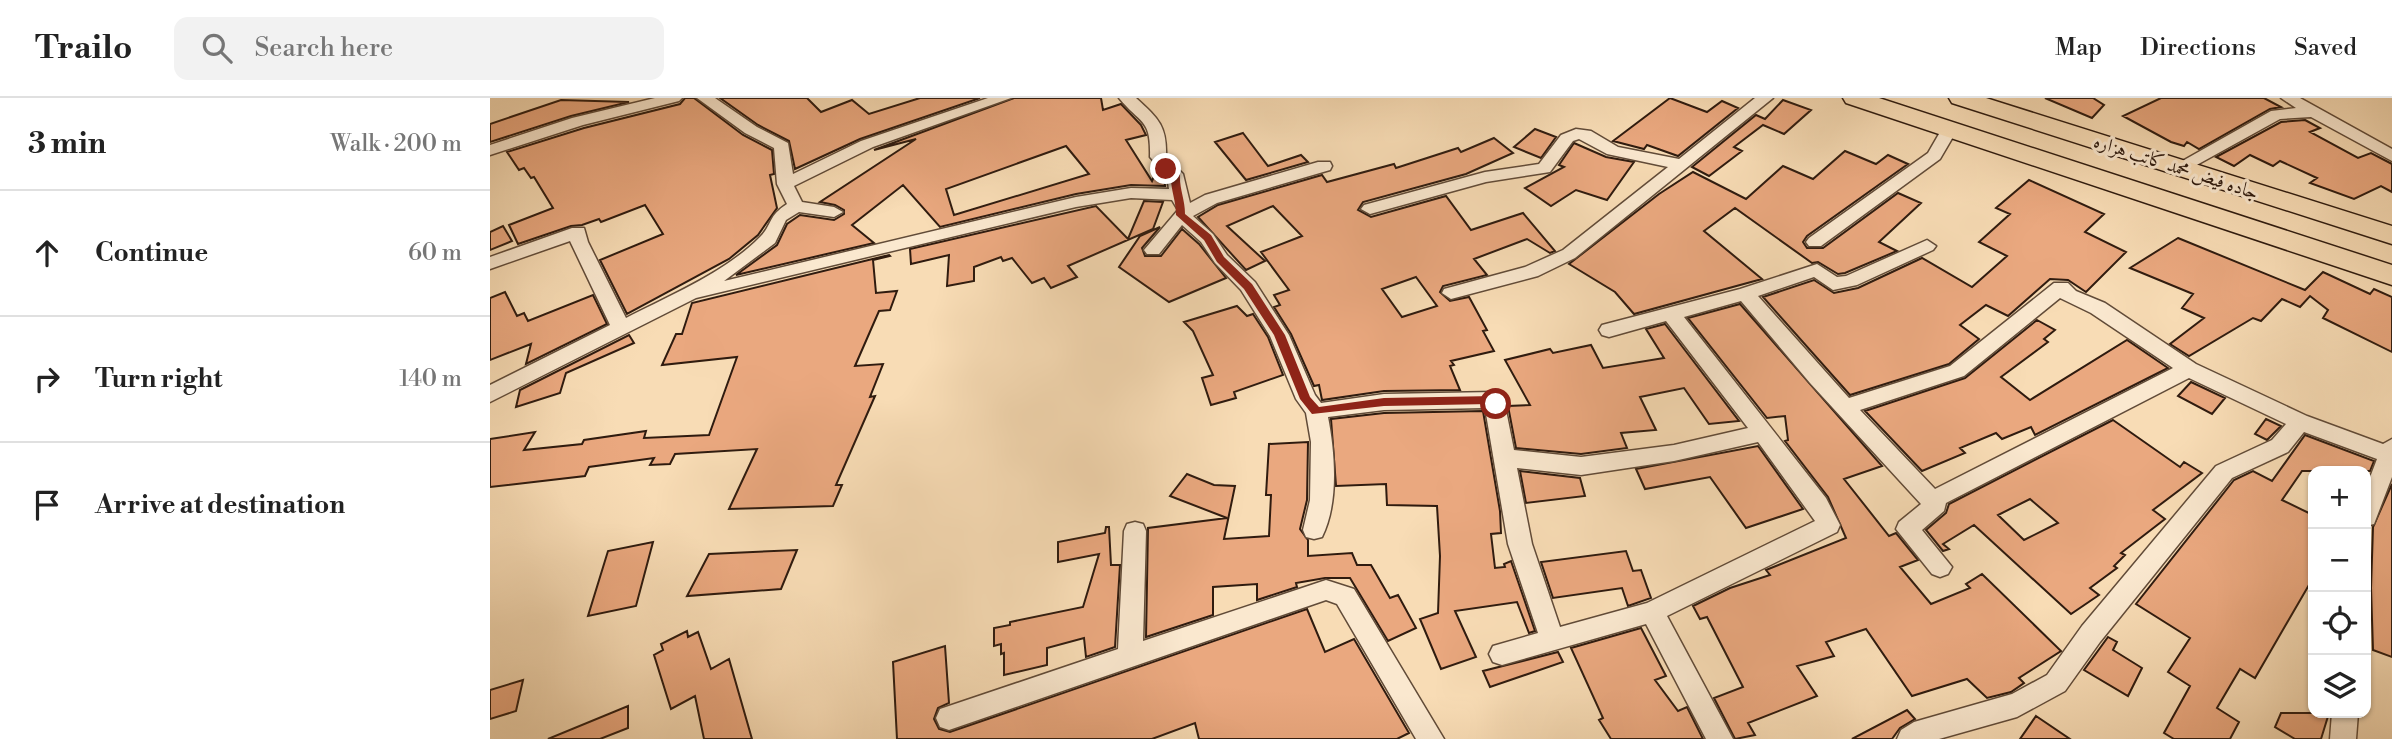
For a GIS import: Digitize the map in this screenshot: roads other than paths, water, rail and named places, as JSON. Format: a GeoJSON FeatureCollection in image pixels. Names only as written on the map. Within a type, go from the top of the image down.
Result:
{"type":"FeatureCollection","features":[{"type":"Feature","properties":{"kind":"main road"},"geometry":{"type":"LineString","coordinates":[[1855,98],[2392,275]]}},
{"type":"Feature","properties":{"kind":"main road","name":"جاده فیض محمد کاتب هزاره"},"geometry":{"type":"LineString","coordinates":[[1961,98],[2390,233]]}},
{"type":"Feature","properties":{"kind":"main road"},"geometry":{"type":"LineString","coordinates":[[2363,265],[2392,266]]}},
{"type":"Feature","properties":{"kind":"street"},"geometry":{"type":"LineString","coordinates":[[633,98],[655,102]]}},
{"type":"Feature","properties":{"kind":"street"},"geometry":{"type":"LineString","coordinates":[[490,150],[578,121],[674,98]]}},
{"type":"Feature","properties":{"kind":"street"},"geometry":{"type":"LineString","coordinates":[[705,98],[751,130],[782,146],[785,184],[796,206]]}},
{"type":"Feature","properties":{"kind":"street"},"geometry":{"type":"LineString","coordinates":[[785,184],[867,144],[1003,98]]}},
{"type":"Feature","properties":{"kind":"street"},"geometry":{"type":"LineString","coordinates":[[1128,98],[1155,127],[1159,141],[1155,156],[1159,163],[1175,174],[1174,185],[1181,205],[1221,259],[1248,286],[1279,335],[1306,399],[1316,411],[1322,442],[1321,500],[1314,530]]}},
{"type":"Feature","properties":{"kind":"street"},"geometry":{"type":"LineString","coordinates":[[1451,293],[1531,272],[1569,254],[1765,98]]}},
{"type":"Feature","properties":{"kind":"street"},"geometry":{"type":"LineString","coordinates":[[2289,98],[2392,156]]}},
{"type":"Feature","properties":{"kind":"street"},"geometry":{"type":"LineString","coordinates":[[2178,168],[2277,114],[2313,112]]}},
{"type":"Feature","properties":{"kind":"street"},"geometry":{"type":"LineString","coordinates":[[1815,242],[1934,156],[1949,130]]}},
{"type":"Feature","properties":{"kind":"street"},"geometry":{"type":"LineString","coordinates":[[1370,209],[1485,177],[1545,168],[1567,138],[1576,134],[1585,134],[1613,151],[1681,164]]}},
{"type":"Feature","properties":{"kind":"street"},"geometry":{"type":"LineString","coordinates":[[689,294],[735,287],[874,248],[1076,202],[1131,193],[1181,205],[1324,166]]}},
{"type":"Feature","properties":{"kind":"street"},"geometry":{"type":"LineString","coordinates":[[1153,250],[1181,205]]}},
{"type":"Feature","properties":{"kind":"street"},"geometry":{"type":"LineString","coordinates":[[490,394],[689,294],[752,254],[769,239],[779,217],[796,206],[834,212]]}},
{"type":"Feature","properties":{"kind":"street"},"geometry":{"type":"LineString","coordinates":[[490,263],[578,232],[579,242],[621,328]]}},
{"type":"Feature","properties":{"kind":"street"},"geometry":{"type":"LineString","coordinates":[[1609,330],[1745,294],[1817,270],[1833,284],[1850,281],[1927,246]]}},
{"type":"Feature","properties":{"kind":"street"},"geometry":{"type":"LineString","coordinates":[[1846,407],[1957,370],[2061,287],[2069,296],[2098,308],[2189,369],[2300,422],[2391,452],[2371,504]]}},
{"type":"Feature","properties":{"kind":"street"},"geometry":{"type":"LineString","coordinates":[[1745,294],[1931,501],[1936,508],[1906,529],[1940,567]]}},
{"type":"Feature","properties":{"kind":"street"},"geometry":{"type":"LineString","coordinates":[[1502,654],[1652,612],[1829,526],[1818,504],[1671,314]]}},
{"type":"Feature","properties":{"kind":"street"},"geometry":{"type":"LineString","coordinates":[[1931,501],[2189,369]]}},
{"type":"Feature","properties":{"kind":"street"},"geometry":{"type":"LineString","coordinates":[[1316,411],[1384,402],[1494,400],[1520,544],[1552,638]]}},
{"type":"Feature","properties":{"kind":"street"},"geometry":{"type":"LineString","coordinates":[[1910,739],[1923,732],[2017,705],[2056,683],[2091,634],[2224,472],[2280,446],[2300,422]]}},
{"type":"Feature","properties":{"kind":"street"},"geometry":{"type":"LineString","coordinates":[[1506,458],[1581,466],[1674,453],[1765,433]]}},
{"type":"Feature","properties":{"kind":"street"},"geometry":{"type":"LineString","coordinates":[[1130,656],[1135,531]]}},
{"type":"Feature","properties":{"kind":"street"},"geometry":{"type":"LineString","coordinates":[[949,718],[1326,590],[1345,596],[1431,739]]}},
{"type":"Feature","properties":{"kind":"street"},"geometry":{"type":"LineString","coordinates":[[1652,612],[1720,739]]}},
{"type":"Feature","properties":{"kind":"street"},"geometry":{"type":"LineString","coordinates":[[2343,739],[2345,718]]}}]}
